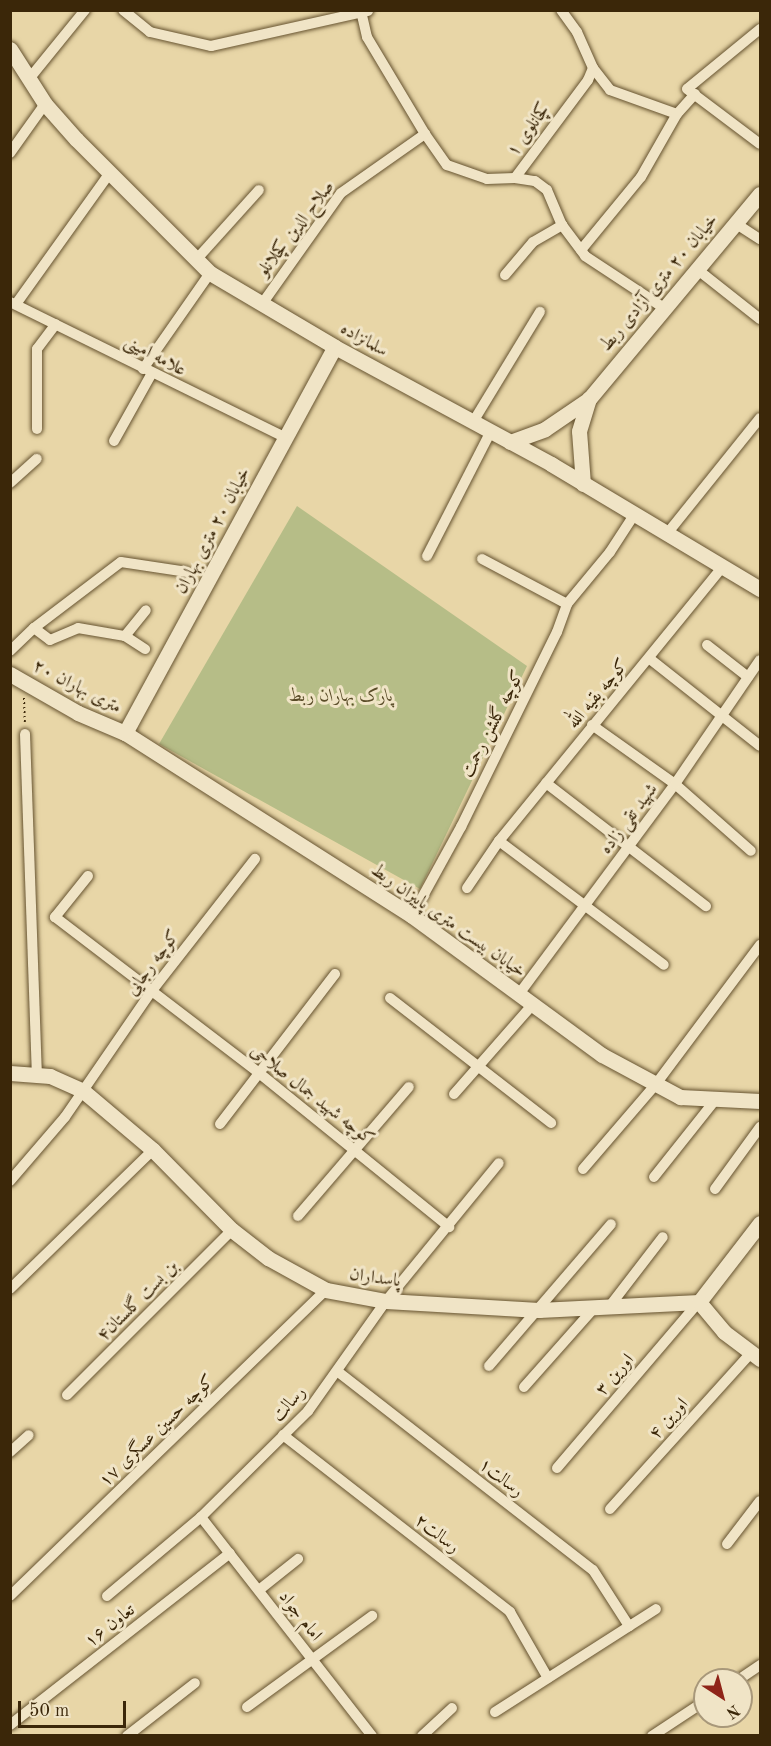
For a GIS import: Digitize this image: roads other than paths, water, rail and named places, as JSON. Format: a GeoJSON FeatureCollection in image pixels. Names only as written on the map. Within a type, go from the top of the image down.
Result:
{"type":"FeatureCollection","features":[{"type":"Feature","properties":{"kind":"street"},"geometry":{"type":"LineString","coordinates":[[29,79],[85,10]]}},
{"type":"Feature","properties":{"kind":"street"},"geometry":{"type":"LineString","coordinates":[[123,10],[150,32],[211,46],[365,11],[367,37],[425,134]]}},
{"type":"Feature","properties":{"kind":"street"},"geometry":{"type":"LineString","coordinates":[[308,10],[310,23]]}},
{"type":"Feature","properties":{"kind":"street"},"geometry":{"type":"LineString","coordinates":[[561,10],[577,32],[592,68],[609,90],[677,114]]}},
{"type":"Feature","properties":{"kind":"street"},"geometry":{"type":"LineString","coordinates":[[760,29],[687,88],[760,144]]}},
{"type":"Feature","properties":{"kind":"street","name":"سلمانزاده"},"geometry":{"type":"LineString","coordinates":[[10,49],[45,104],[109,174],[210,273],[335,347],[510,442],[760,589]]}},
{"type":"Feature","properties":{"kind":"street","name":"کچانلوی ۱"},"geometry":{"type":"LineString","coordinates":[[425,134],[447,165],[487,179],[515,178],[588,80],[592,68]]}},
{"type":"Feature","properties":{"kind":"street"},"geometry":{"type":"LineString","coordinates":[[581,250],[641,177],[677,114],[694,94]]}},
{"type":"Feature","properties":{"kind":"street"},"geometry":{"type":"LineString","coordinates":[[10,153],[45,104]]}},
{"type":"Feature","properties":{"kind":"street","name":"صلاح الدین کچلانلو"},"geometry":{"type":"LineString","coordinates":[[262,304],[340,193],[425,134]]}},
{"type":"Feature","properties":{"kind":"street"},"geometry":{"type":"LineString","coordinates":[[13,303],[109,174]]}},
{"type":"Feature","properties":{"kind":"street"},"geometry":{"type":"LineString","coordinates":[[515,178],[535,181],[546,190],[562,225],[581,250],[664,308]]}},
{"type":"Feature","properties":{"kind":"street"},"geometry":{"type":"LineString","coordinates":[[196,260],[259,190]]}},
{"type":"Feature","properties":{"kind":"street","name":"خیابان ۲۰ متری آزادی ربط"},"geometry":{"type":"LineString","coordinates":[[589,399],[760,194]]}},
{"type":"Feature","properties":{"kind":"street"},"geometry":{"type":"LineString","coordinates":[[735,223],[760,239]]}},
{"type":"Feature","properties":{"kind":"street"},"geometry":{"type":"LineString","coordinates":[[505,275],[533,242],[562,225]]}},
{"type":"Feature","properties":{"kind":"street"},"geometry":{"type":"LineString","coordinates":[[698,270],[760,319]]}},
{"type":"Feature","properties":{"kind":"street"},"geometry":{"type":"LineString","coordinates":[[114,441],[147,371],[210,273]]}},
{"type":"Feature","properties":{"kind":"street","name":"علامه امینی"},"geometry":{"type":"LineString","coordinates":[[13,303],[286,438]]}},
{"type":"Feature","properties":{"kind":"street"},"geometry":{"type":"LineString","coordinates":[[473,422],[540,312]]}},
{"type":"Feature","properties":{"kind":"street"},"geometry":{"type":"LineString","coordinates":[[37,429],[37,349],[56,324]]}},
{"type":"Feature","properties":{"kind":"street","name":"خیابان ۲۰ متری بهاران"},"geometry":{"type":"LineString","coordinates":[[125,733],[335,347]]}},
{"type":"Feature","properties":{"kind":"street"},"geometry":{"type":"LineString","coordinates":[[510,442],[566,417],[589,399]]}},
{"type":"Feature","properties":{"kind":"street"},"geometry":{"type":"LineString","coordinates":[[583,484],[579,431],[589,399]]}},
{"type":"Feature","properties":{"kind":"street"},"geometry":{"type":"LineString","coordinates":[[666,535],[760,417]]}},
{"type":"Feature","properties":{"kind":"street"},"geometry":{"type":"LineString","coordinates":[[427,556],[490,431]]}},
{"type":"Feature","properties":{"kind":"street"},"geometry":{"type":"LineString","coordinates":[[10,483],[37,459]]}},
{"type":"Feature","properties":{"kind":"street","name":"کوچه گلشن رحمت"},"geometry":{"type":"LineString","coordinates":[[412,916],[461,827],[556,632],[567,604],[610,552],[634,515]]}},
{"type":"Feature","properties":{"kind":"street"},"geometry":{"type":"LineString","coordinates":[[482,559],[567,604]]}},
{"type":"Feature","properties":{"kind":"street"},"geometry":{"type":"LineString","coordinates":[[10,651],[34,628],[121,562],[187,572]]}},
{"type":"Feature","properties":{"kind":"street","name":"کوچه بقیه الله"},"geometry":{"type":"LineString","coordinates":[[467,888],[499,841],[592,725],[650,659],[722,568]]}},
{"type":"Feature","properties":{"kind":"street"},"geometry":{"type":"LineString","coordinates":[[125,636],[146,610]]}},
{"type":"Feature","properties":{"kind":"street"},"geometry":{"type":"LineString","coordinates":[[34,628],[50,640],[78,628],[125,636],[144,649]]}},
{"type":"Feature","properties":{"kind":"street"},"geometry":{"type":"LineString","coordinates":[[707,645],[748,677]]}},
{"type":"Feature","properties":{"kind":"street"},"geometry":{"type":"LineString","coordinates":[[650,659],[723,714],[760,746]]}},
{"type":"Feature","properties":{"kind":"street","name":"شهید تقی زاده"},"geometry":{"type":"LineString","coordinates":[[519,994],[675,784],[760,663]]}},
{"type":"Feature","properties":{"kind":"street","name":"۲۰ متری بهاران"},"geometry":{"type":"LineString","coordinates":[[17,678],[78,713],[125,733]]}},
{"type":"Feature","properties":{"kind":"street"},"geometry":{"type":"LineString","coordinates":[[592,725],[675,784],[751,851]]}},
{"type":"Feature","properties":{"kind":"street","name":"خیابان بیست متری پاییزان ربط"},"geometry":{"type":"LineString","coordinates":[[125,733],[412,916],[602,1055],[680,1097],[760,1101]]}},
{"type":"Feature","properties":{"kind":"street"},"geometry":{"type":"LineString","coordinates":[[25,734],[37,1075]]}},
{"type":"Feature","properties":{"kind":"street"},"geometry":{"type":"LineString","coordinates":[[546,783],[706,906]]}},
{"type":"Feature","properties":{"kind":"street"},"geometry":{"type":"LineString","coordinates":[[499,841],[583,907],[664,964]]}},
{"type":"Feature","properties":{"kind":"street","name":"کوچه رجایی"},"geometry":{"type":"LineString","coordinates":[[10,1181],[82,1090],[151,992],[255,859]]}},
{"type":"Feature","properties":{"kind":"street","name":"کوچه شهید جمال صلاحی"},"geometry":{"type":"LineString","coordinates":[[88,876],[55,917],[259,1073],[449,1227]]}},
{"type":"Feature","properties":{"kind":"street"},"geometry":{"type":"LineString","coordinates":[[583,1169],[656,1084],[760,945]]}},
{"type":"Feature","properties":{"kind":"street"},"geometry":{"type":"LineString","coordinates":[[220,1124],[335,974]]}},
{"type":"Feature","properties":{"kind":"street"},"geometry":{"type":"LineString","coordinates":[[390,998],[551,1123]]}},
{"type":"Feature","properties":{"kind":"street"},"geometry":{"type":"LineString","coordinates":[[454,1094],[533,1004]]}},
{"type":"Feature","properties":{"kind":"street","name":"پاسداران"},"geometry":{"type":"LineString","coordinates":[[10,1073],[50,1076],[82,1090],[153,1150],[232,1230],[268,1258],[326,1290],[386,1301],[540,1310],[699,1302]]}},
{"type":"Feature","properties":{"kind":"street"},"geometry":{"type":"LineString","coordinates":[[298,1216],[409,1087]]}},
{"type":"Feature","properties":{"kind":"street"},"geometry":{"type":"LineString","coordinates":[[654,1177],[716,1099]]}},
{"type":"Feature","properties":{"kind":"street"},"geometry":{"type":"LineString","coordinates":[[715,1189],[760,1127]]}},
{"type":"Feature","properties":{"kind":"street"},"geometry":{"type":"LineString","coordinates":[[10,1289],[153,1150]]}},
{"type":"Feature","properties":{"kind":"street","name":"رسالت"},"geometry":{"type":"LineString","coordinates":[[107,1596],[201,1517],[309,1411],[386,1301],[449,1227],[499,1163]]}},
{"type":"Feature","properties":{"kind":"street"},"geometry":{"type":"LineString","coordinates":[[756,1355],[724,1332],[699,1302],[760,1223]]}},
{"type":"Feature","properties":{"kind":"street"},"geometry":{"type":"LineString","coordinates":[[489,1366],[540,1310],[610,1224]]}},
{"type":"Feature","properties":{"kind":"street","name":"بن بست گلستان۴"},"geometry":{"type":"LineString","coordinates":[[67,1395],[232,1230]]}},
{"type":"Feature","properties":{"kind":"street"},"geometry":{"type":"LineString","coordinates":[[524,1387],[602,1307],[663,1236]]}},
{"type":"Feature","properties":{"kind":"street","name":"کوچه حسین عسگری ۱۷"},"geometry":{"type":"LineString","coordinates":[[10,1596],[326,1290]]}},
{"type":"Feature","properties":{"kind":"street","name":"اورین ۳"},"geometry":{"type":"LineString","coordinates":[[557,1468],[699,1302]]}},
{"type":"Feature","properties":{"kind":"street","name":"اورین ۴"},"geometry":{"type":"LineString","coordinates":[[610,1509],[756,1355]]}},
{"type":"Feature","properties":{"kind":"street","name":"رسالت۱"},"geometry":{"type":"LineString","coordinates":[[337,1371],[593,1570],[629,1626]]}},
{"type":"Feature","properties":{"kind":"street"},"geometry":{"type":"LineString","coordinates":[[10,1452],[29,1435]]}},
{"type":"Feature","properties":{"kind":"street","name":"رسالت۲"},"geometry":{"type":"LineString","coordinates":[[284,1435],[510,1612],[548,1678]]}},
{"type":"Feature","properties":{"kind":"street"},"geometry":{"type":"LineString","coordinates":[[727,1544],[760,1501]]}},
{"type":"Feature","properties":{"kind":"street","name":"امام جواد"},"geometry":{"type":"LineString","coordinates":[[201,1517],[372,1736]]}},
{"type":"Feature","properties":{"kind":"street","name":"تعاون ۱۶"},"geometry":{"type":"LineString","coordinates":[[10,1725],[230,1553]]}},
{"type":"Feature","properties":{"kind":"street"},"geometry":{"type":"LineString","coordinates":[[259,1590],[298,1559]]}},
{"type":"Feature","properties":{"kind":"street"},"geometry":{"type":"LineString","coordinates":[[495,1712],[656,1609]]}},
{"type":"Feature","properties":{"kind":"street"},"geometry":{"type":"LineString","coordinates":[[247,1707],[372,1616]]}},
{"type":"Feature","properties":{"kind":"street"},"geometry":{"type":"LineString","coordinates":[[127,1736],[195,1683]]}},
{"type":"Feature","properties":{"kind":"street"},"geometry":{"type":"LineString","coordinates":[[422,1736],[452,1708]]}},
{"type":"Feature","properties":{"kind":"street"},"geometry":{"type":"LineString","coordinates":[[652,1736],[693,1709]]}},
{"type":"Feature","properties":{"kind":"park label","name":"پارک بهاران ربط"},"geometry":{"type":"Point","coordinates":[341,696]}}]}
